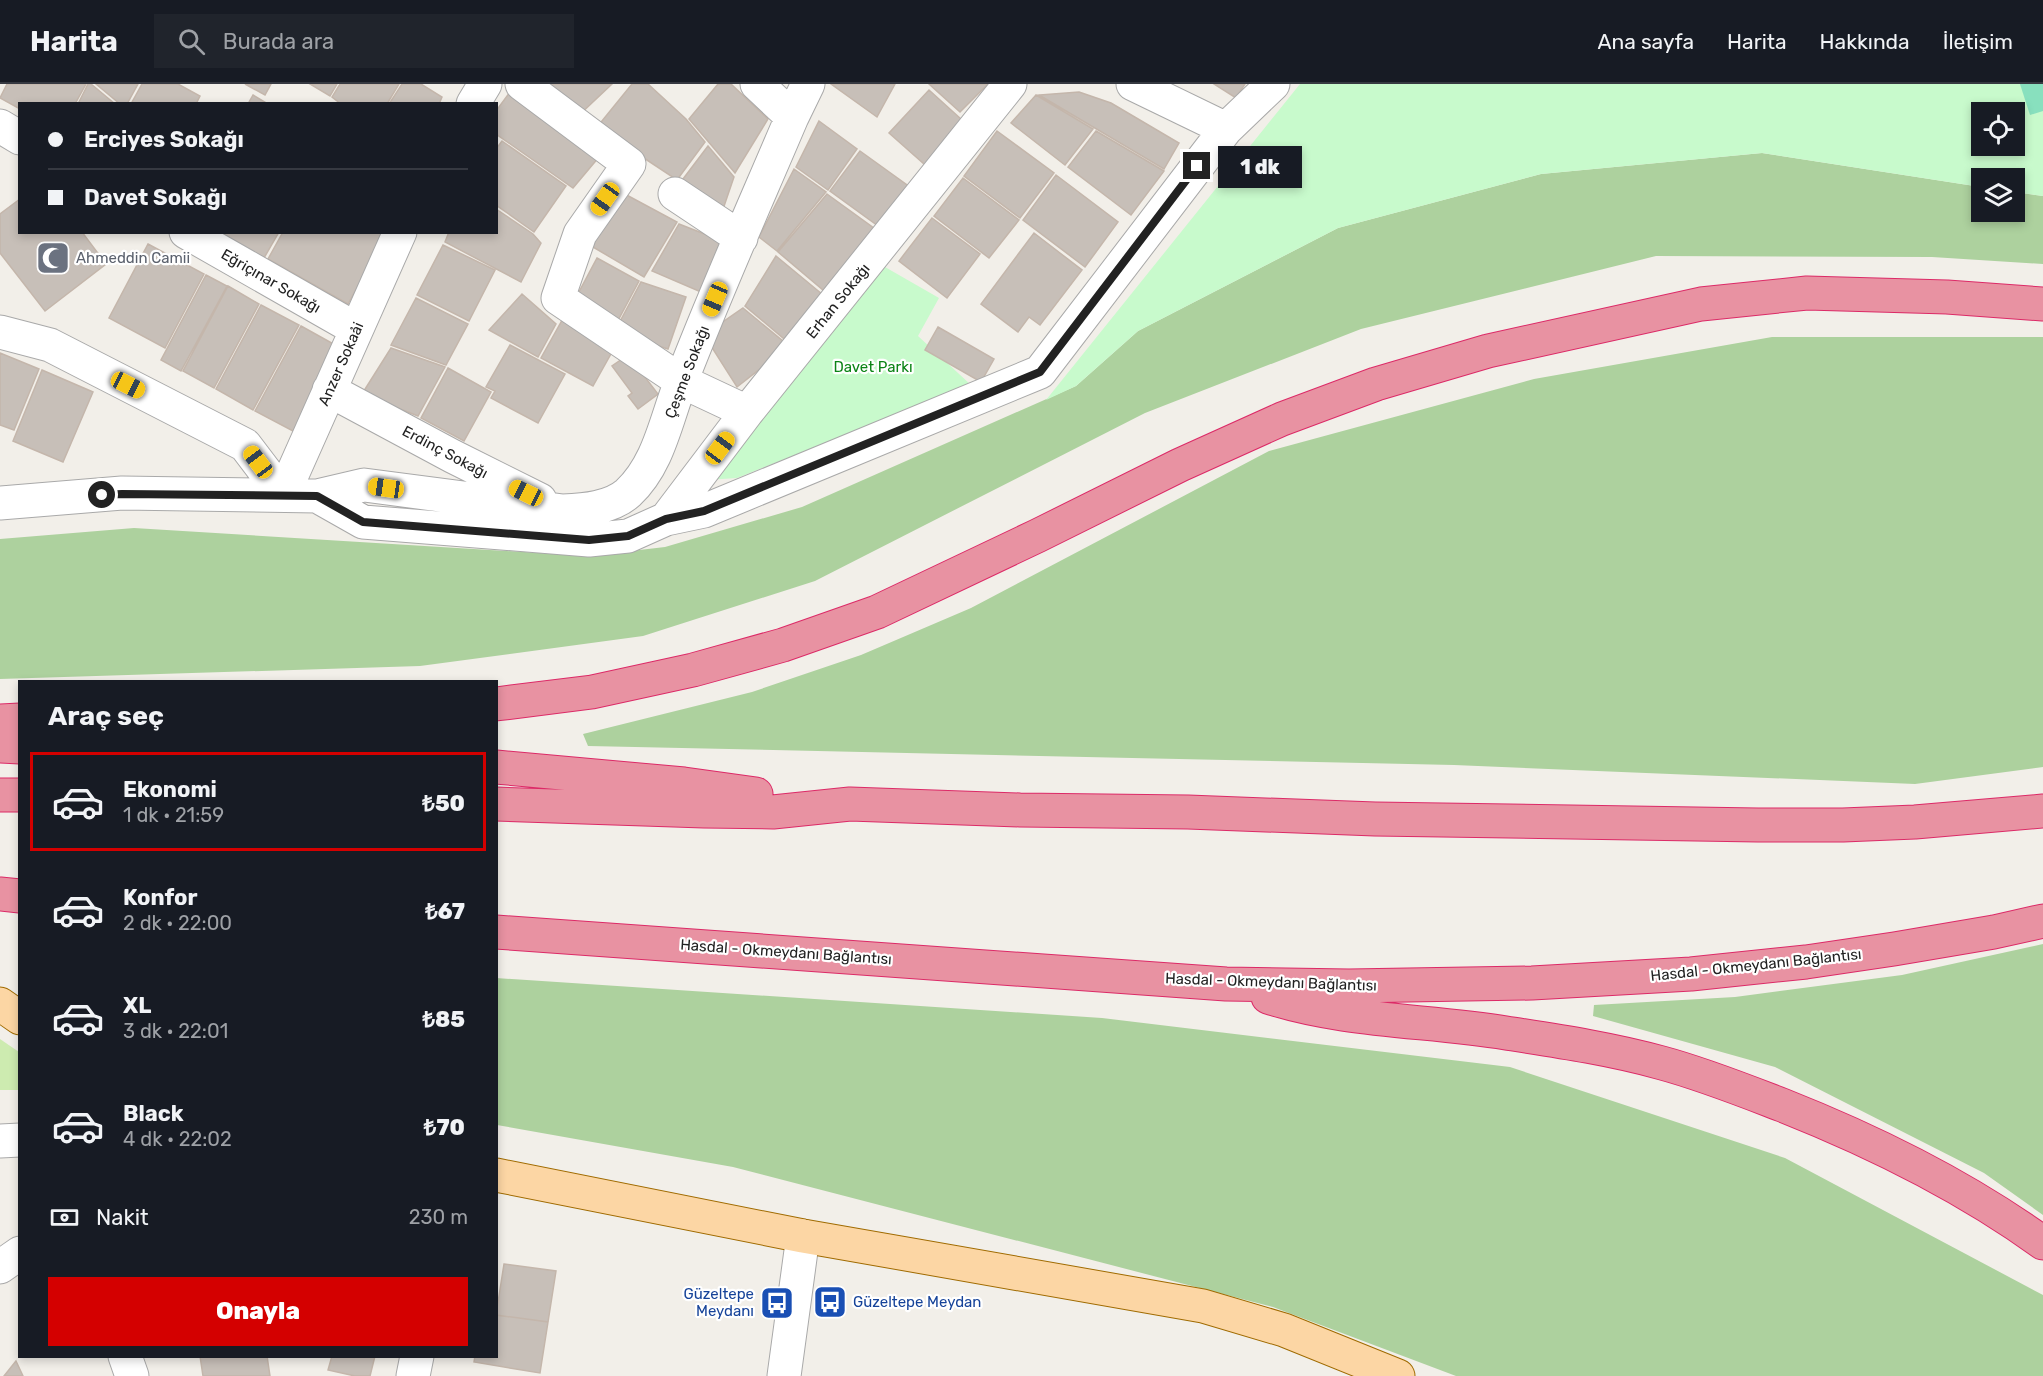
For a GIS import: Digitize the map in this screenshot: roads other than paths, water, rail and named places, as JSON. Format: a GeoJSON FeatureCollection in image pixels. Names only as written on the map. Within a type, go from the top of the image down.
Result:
{"type":"FeatureCollection","features":[{"type":"Feature","properties":{"kind":"highway"},"geometry":{"type":"LineString","coordinates":[[498,704],[592,692],[693,670],[783,645],[877,612],[1180,465],[1282,419],[1376,384],[1488,351],[1701,304],[1807,293],[1947,297],[2043,304]]}},
{"type":"Feature","properties":{"kind":"highway"},"geometry":{"type":"LineString","coordinates":[[0,721],[18,720]]}},
{"type":"Feature","properties":{"kind":"highway"},"geometry":{"type":"LineString","coordinates":[[0,746],[18,747]]}},
{"type":"Feature","properties":{"kind":"highway"},"geometry":{"type":"LineString","coordinates":[[498,767],[684,784],[850,804],[1020,810],[1758,825],[1915,822],[2043,811]]}},
{"type":"Feature","properties":{"kind":"highway"},"geometry":{"type":"LineString","coordinates":[[0,795],[18,795]]}},
{"type":"Feature","properties":{"kind":"highway"},"geometry":{"type":"LineString","coordinates":[[498,804],[773,812],[850,804]]}},
{"type":"Feature","properties":{"kind":"highway"},"geometry":{"type":"LineString","coordinates":[[0,894],[18,896]]}},
{"type":"Feature","properties":{"kind":"highway","name":"Hasdal - Okmeydanı Bağlantısı"},"geometry":{"type":"LineString","coordinates":[[498,932],[1226,984],[1349,986],[1532,984],[1681,974],[1806,962],[1994,932],[2043,921]]}},
{"type":"Feature","properties":{"kind":"highway"},"geometry":{"type":"LineString","coordinates":[[1226,984],[1293,1005],[1375,1019],[1503,1032],[1662,1063],[1749,1092],[1848,1131],[1945,1181],[2043,1243]]}},
{"type":"Feature","properties":{"kind":"main road"},"geometry":{"type":"LineString","coordinates":[[0,1004],[18,1017]]}},
{"type":"Feature","properties":{"kind":"main road"},"geometry":{"type":"LineString","coordinates":[[498,1175],[803,1236],[1203,1306],[1284,1330],[1398,1376]]}},
{"type":"Feature","properties":{"kind":"street"},"geometry":{"type":"LineString","coordinates":[[522,84],[629,164],[580,234],[558,298],[681,381],[747,412]]}},
{"type":"Feature","properties":{"kind":"street"},"geometry":{"type":"LineString","coordinates":[[758,84],[792,117]]}},
{"type":"Feature","properties":{"kind":"street","name":"Çeşme Sokağı"},"geometry":{"type":"LineString","coordinates":[[317,496],[364,485],[563,511],[595,509],[626,495],[649,469],[681,381],[808,84]]}},
{"type":"Feature","properties":{"kind":"street","name":"Erhan Sokağı"},"geometry":{"type":"LineString","coordinates":[[666,519],[747,412],[1010,84]]}},
{"type":"Feature","properties":{"kind":"street"},"geometry":{"type":"LineString","coordinates":[[1133,84],[1226,129]]}},
{"type":"Feature","properties":{"kind":"street"},"geometry":{"type":"LineString","coordinates":[[0,503],[122,494],[317,496],[363,522],[589,540],[628,536],[666,519],[704,511],[1040,372],[1226,129],[1273,84]]}},
{"type":"Feature","properties":{"kind":"street"},"geometry":{"type":"LineString","coordinates":[[0,126],[18,137]]}},
{"type":"Feature","properties":{"kind":"street"},"geometry":{"type":"LineString","coordinates":[[675,194],[741,238]]}},
{"type":"Feature","properties":{"kind":"street","name":"Eğriçınar Sokağı"},"geometry":{"type":"LineString","coordinates":[[190,234],[356,329]]}},
{"type":"Feature","properties":{"kind":"street","name":"Anzer Sokaåi"},"geometry":{"type":"LineString","coordinates":[[283,495],[399,234]]}},
{"type":"Feature","properties":{"kind":"street"},"geometry":{"type":"LineString","coordinates":[[0,332],[50,345],[245,445],[283,495]]}},
{"type":"Feature","properties":{"kind":"street","name":"Erdinç Sokağı"},"geometry":{"type":"LineString","coordinates":[[329,390],[452,456],[563,511]]}},
{"type":"Feature","properties":{"kind":"street"},"geometry":{"type":"LineString","coordinates":[[0,1141],[18,1140]]}},
{"type":"Feature","properties":{"kind":"street"},"geometry":{"type":"LineString","coordinates":[[0,1233],[18,1246]]}},
{"type":"Feature","properties":{"kind":"street"},"geometry":{"type":"LineString","coordinates":[[784,1376],[803,1236]]}},
{"type":"Feature","properties":{"kind":"street"},"geometry":{"type":"LineString","coordinates":[[0,1267],[18,1254]]}},
{"type":"Feature","properties":{"kind":"street"},"geometry":{"type":"LineString","coordinates":[[127,1358],[132,1376]]}},
{"type":"Feature","properties":{"kind":"street"},"geometry":{"type":"LineString","coordinates":[[413,1376],[417,1358]]}},
{"type":"Feature","properties":{"kind":"place","name":"Ahmeddin Camii"},"geometry":{"type":"Point","coordinates":[53,258]}},
{"type":"Feature","properties":{"kind":"place","name":"Güzeltepe Meydan"},"geometry":{"type":"Point","coordinates":[830,1302]}},
{"type":"Feature","properties":{"kind":"place","name":"Güzeltepe Meydanı"},"geometry":{"type":"Point","coordinates":[777,1303]}},
{"type":"Feature","properties":{"kind":"park label","name":"Davet Parkı"},"geometry":{"type":"Point","coordinates":[873,367]}}]}
